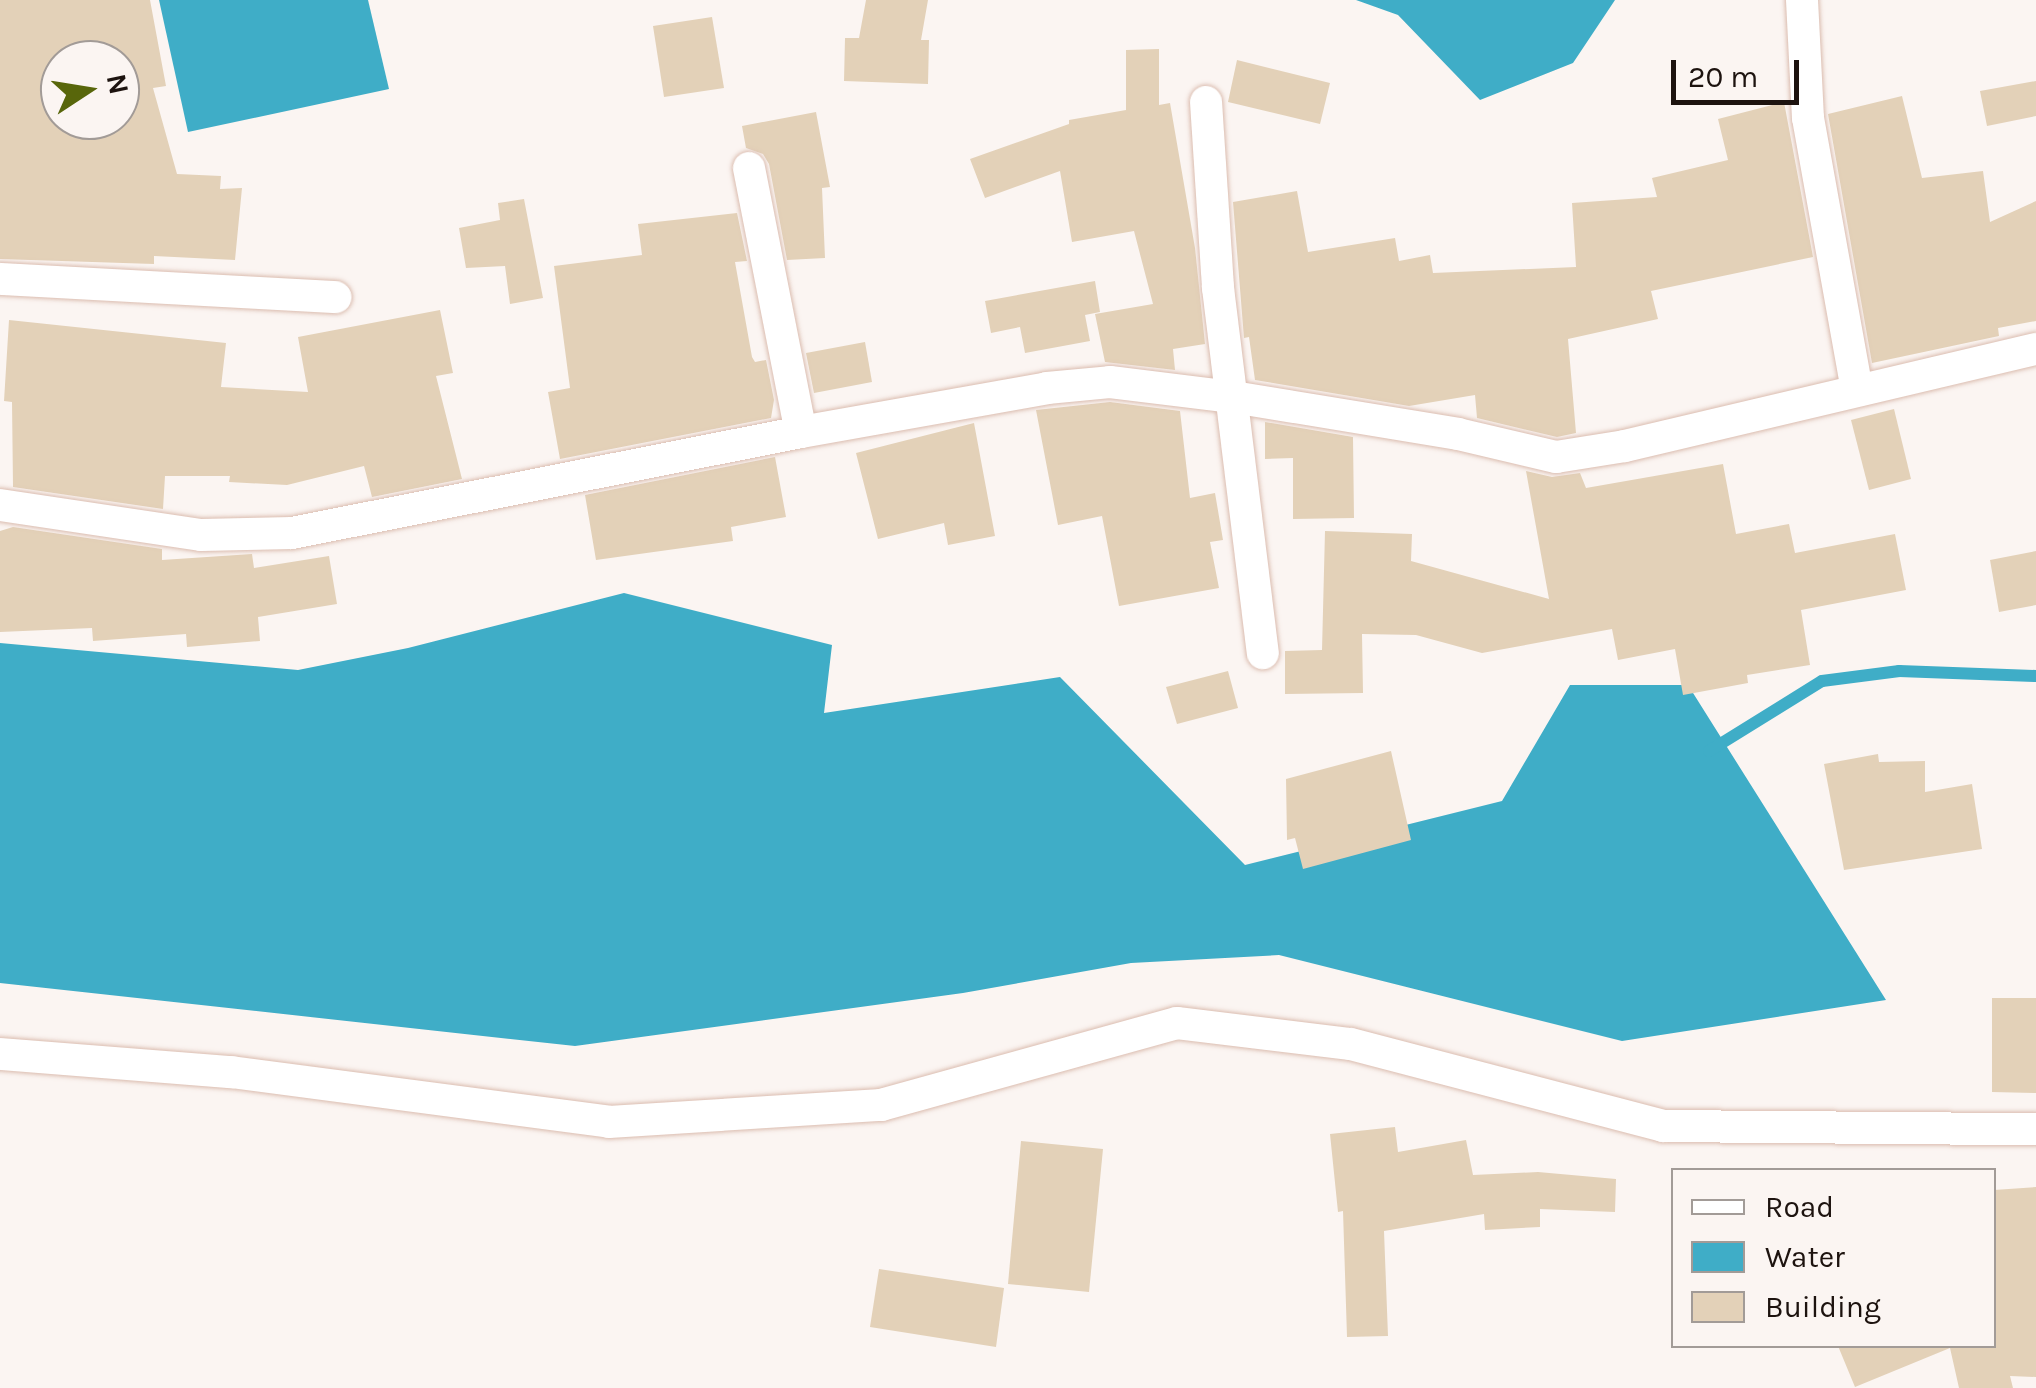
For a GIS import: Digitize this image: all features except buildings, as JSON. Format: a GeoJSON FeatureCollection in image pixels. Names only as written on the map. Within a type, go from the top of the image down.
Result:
{"type":"FeatureCollection","features":[{"type":"Feature","properties":{"kind":"street"},"geometry":{"type":"LineString","coordinates":[[1802,0],[1808,118],[1858,390]]}},
{"type":"Feature","properties":{"kind":"street"},"geometry":{"type":"LineString","coordinates":[[1206,102],[1218,288],[1263,653]]}},
{"type":"Feature","properties":{"kind":"street"},"geometry":{"type":"LineString","coordinates":[[749,168],[801,432]]}},
{"type":"Feature","properties":{"kind":"street"},"geometry":{"type":"LineString","coordinates":[[0,279],[336,298]]}},
{"type":"Feature","properties":{"kind":"street"},"geometry":{"type":"LineString","coordinates":[[0,505],[200,535],[292,533],[801,432],[1047,388],[1110,382],[1233,396],[1458,434],[1556,457],[1625,446],[2036,349]]}},
{"type":"Feature","properties":{"kind":"street"},"geometry":{"type":"LineString","coordinates":[[0,1054],[231,1072],[609,1122],[881,1105],[1177,1023],[1351,1044],[1664,1126],[2036,1129]]}},
{"type":"Feature","properties":{"kind":"water"},"geometry":{"type":"Polygon","coordinates":[[[159,0],[368,0],[389,89],[188,132],[159,0]]]}},
{"type":"Feature","properties":{"kind":"water"},"geometry":{"type":"Polygon","coordinates":[[[1356,0],[1615,0],[1573,63],[1480,100],[1398,15],[1356,0]]]}},
{"type":"Feature","properties":{"kind":"water"},"geometry":{"type":"Polygon","coordinates":[[[624,593],[832,645],[824,713],[1060,677],[1245,865],[1502,801],[1570,685],[1688,685],[1886,1000],[1622,1041],[1279,955],[1131,963],[963,993],[575,1046],[0,983],[0,643],[298,670],[408,648],[624,593]]]}},
{"type":"Feature","properties":{"kind":"waterway"},"geometry":{"type":"LineString","coordinates":[[1709,751],[1822,681],[1899,671],[2036,676]]}}]}
